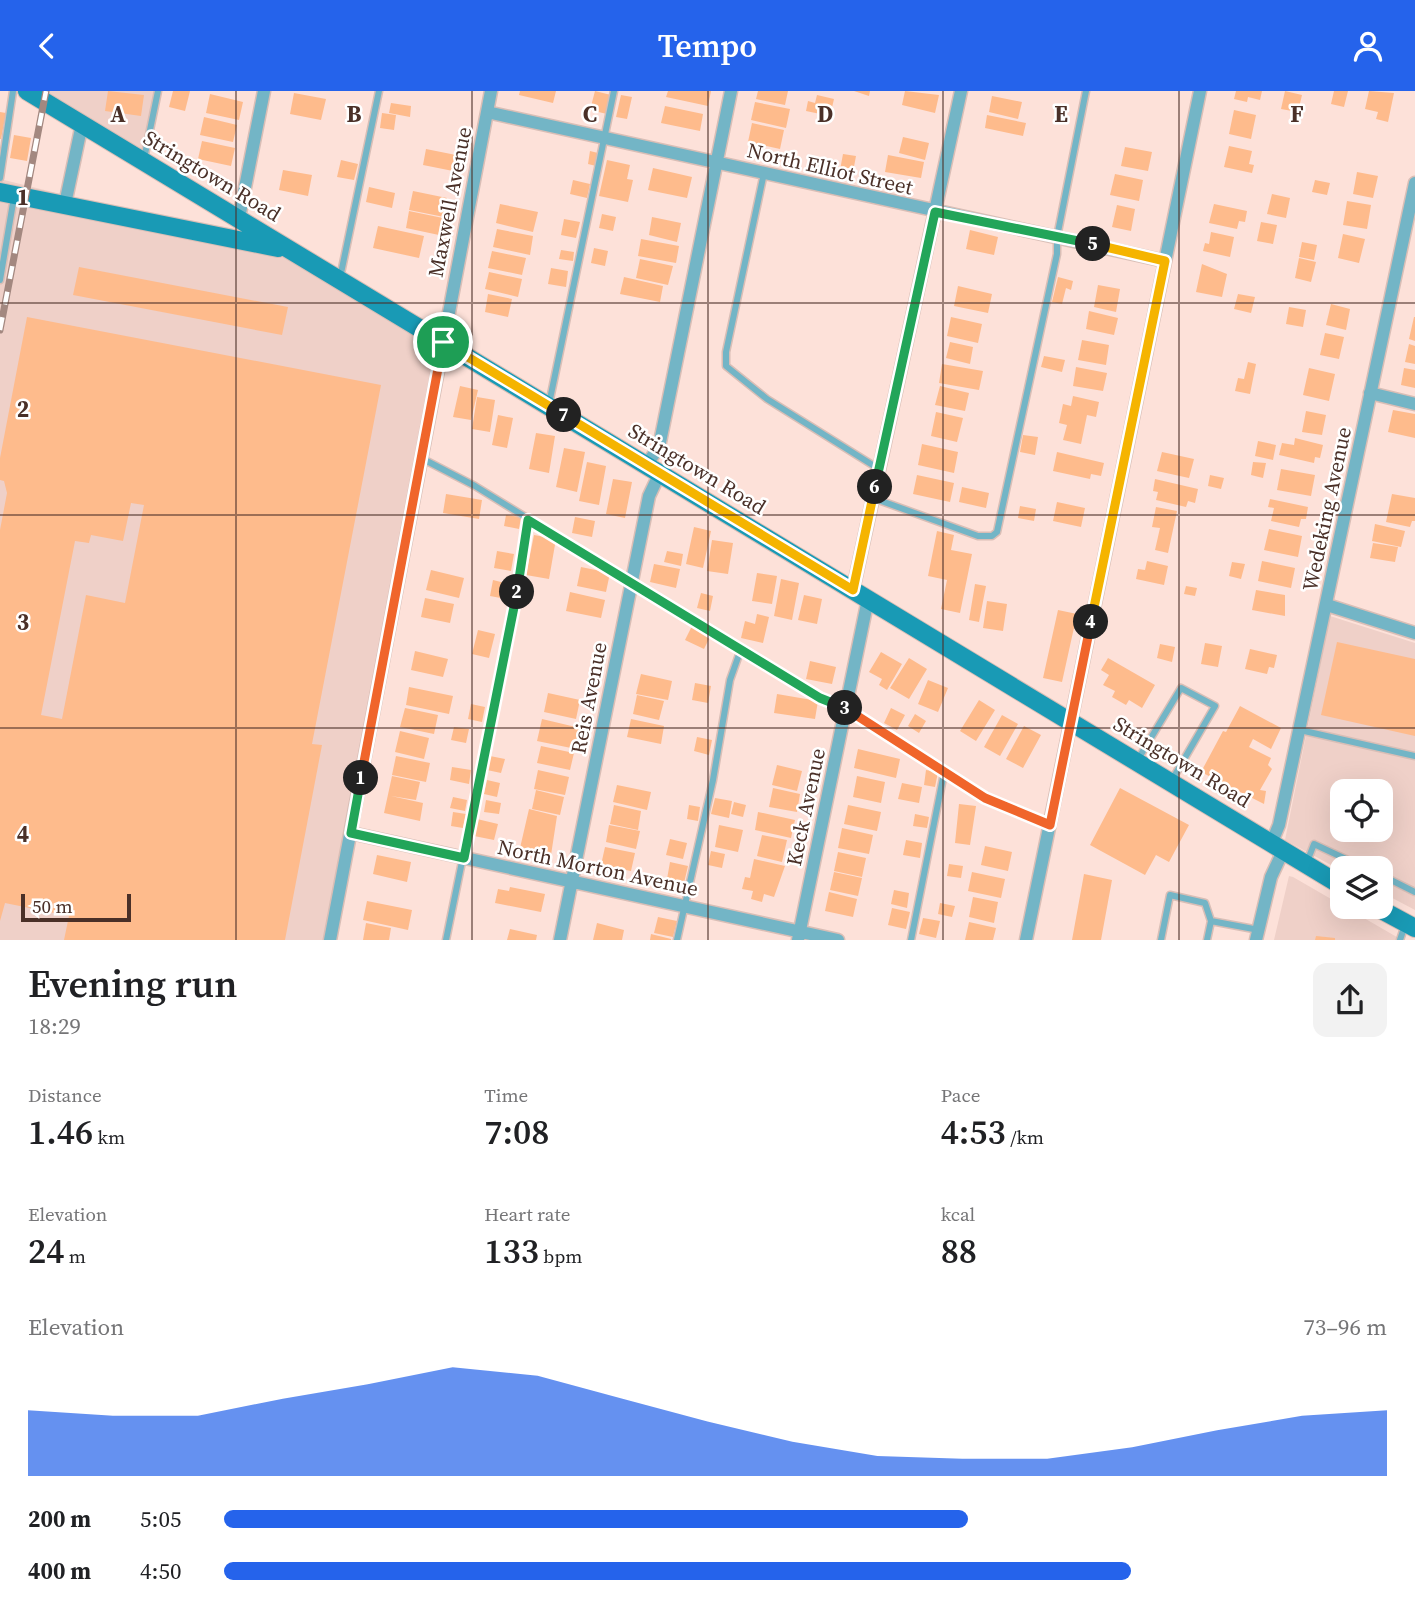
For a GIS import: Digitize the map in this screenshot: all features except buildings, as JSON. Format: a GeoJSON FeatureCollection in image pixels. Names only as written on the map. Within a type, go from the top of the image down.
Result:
{"type":"FeatureCollection","features":[{"type":"Feature","properties":{"kind":"main road","name":"Stringtown Road"},"geometry":{"type":"LineString","coordinates":[[27,91],[1330,879]]}},
{"type":"Feature","properties":{"kind":"main road"},"geometry":{"type":"LineString","coordinates":[[7,194],[291,251]]}},
{"type":"Feature","properties":{"kind":"main road"},"geometry":{"type":"LineString","coordinates":[[1392,919],[1407,931]]}},
{"type":"Feature","properties":{"kind":"street"},"geometry":{"type":"LineString","coordinates":[[239,218],[264,91]]}},
{"type":"Feature","properties":{"kind":"street","name":"Maxwell Avenue"},"geometry":{"type":"LineString","coordinates":[[330,940],[491,91]]}},
{"type":"Feature","properties":{"kind":"street"},"geometry":{"type":"LineString","coordinates":[[647,464],[659,447],[732,91]]}},
{"type":"Feature","properties":{"kind":"street","name":"Keck Avenue"},"geometry":{"type":"LineString","coordinates":[[799,936],[846,708],[873,498],[961,91]]}},
{"type":"Feature","properties":{"kind":"street"},"geometry":{"type":"LineString","coordinates":[[1026,940],[1200,91]]}},
{"type":"Feature","properties":{"kind":"street","name":"North Elliot Street"},"geometry":{"type":"LineString","coordinates":[[487,112],[1165,261]]}},
{"type":"Feature","properties":{"kind":"street"},"geometry":{"type":"LineString","coordinates":[[65,204],[82,124]]}},
{"type":"Feature","properties":{"kind":"street","name":"Wedeking Avenue"},"geometry":{"type":"LineString","coordinates":[[1257,935],[1278,846],[1279,825],[1415,183]]}},
{"type":"Feature","properties":{"kind":"street"},"geometry":{"type":"LineString","coordinates":[[1370,393],[1415,404]]}},
{"type":"Feature","properties":{"kind":"street","name":"Reis Avenue"},"geometry":{"type":"LineString","coordinates":[[561,940],[652,483],[658,477],[669,478]]}},
{"type":"Feature","properties":{"kind":"street"},"geometry":{"type":"LineString","coordinates":[[1327,605],[1415,633]]}},
{"type":"Feature","properties":{"kind":"street","name":"North Morton Avenue"},"geometry":{"type":"LineString","coordinates":[[351,833],[686,907],[799,936],[838,940]]}},
{"type":"Feature","properties":{"kind":"lane"},"geometry":{"type":"LineString","coordinates":[[0,178],[13,91]]}},
{"type":"Feature","properties":{"kind":"lane"},"geometry":{"type":"LineString","coordinates":[[143,161],[158,91]]}},
{"type":"Feature","properties":{"kind":"lane"},"geometry":{"type":"LineString","coordinates":[[340,280],[379,91]]}},
{"type":"Feature","properties":{"kind":"lane"},"geometry":{"type":"LineString","coordinates":[[548,406],[614,91]]}},
{"type":"Feature","properties":{"kind":"lane"},"geometry":{"type":"LineString","coordinates":[[873,498],[978,536],[997,532],[1057,254],[1057,237],[1086,91]]}},
{"type":"Feature","properties":{"kind":"lane"},"geometry":{"type":"LineString","coordinates":[[764,173],[726,352],[726,366],[731,373],[767,399],[879,469]]}},
{"type":"Feature","properties":{"kind":"lane"},"geometry":{"type":"LineString","coordinates":[[0,280],[7,194]]}},
{"type":"Feature","properties":{"kind":"lane"},"geometry":{"type":"LineString","coordinates":[[421,458],[820,698],[846,708],[985,798],[1050,825]]}},
{"type":"Feature","properties":{"kind":"lane"},"geometry":{"type":"LineString","coordinates":[[446,940],[528,520]]}},
{"type":"Feature","properties":{"kind":"lane"},"geometry":{"type":"LineString","coordinates":[[677,940],[686,907],[730,680],[741,649]]}},
{"type":"Feature","properties":{"kind":"lane"},"geometry":{"type":"LineString","coordinates":[[1136,761],[1181,688],[1215,706],[1171,782]]}},
{"type":"Feature","properties":{"kind":"lane"},"geometry":{"type":"LineString","coordinates":[[1300,730],[1415,756]]}},
{"type":"Feature","properties":{"kind":"lane"},"geometry":{"type":"LineString","coordinates":[[911,940],[944,773]]}},
{"type":"Feature","properties":{"kind":"lane"},"geometry":{"type":"LineString","coordinates":[[1306,864],[1314,844],[1340,856]]}},
{"type":"Feature","properties":{"kind":"lane"},"geometry":{"type":"LineString","coordinates":[[1393,881],[1415,892]]}},
{"type":"Feature","properties":{"kind":"lane"},"geometry":{"type":"LineString","coordinates":[[1161,940],[1170,895],[1205,903],[1211,921],[1207,940]]}},
{"type":"Feature","properties":{"kind":"lane"},"geometry":{"type":"LineString","coordinates":[[1211,921],[1257,935]]}},
{"type":"Feature","properties":{"kind":"shaded area"},"geometry":{"type":"Polygon","coordinates":[[[28,91],[157,91],[143,161],[28,91]]]}},
{"type":"Feature","properties":{"kind":"shaded area"},"geometry":{"type":"Polygon","coordinates":[[[0,179],[291,251],[443,342],[329,940],[0,940],[0,179]]]}},
{"type":"Feature","properties":{"kind":"shaded area"},"geometry":{"type":"Polygon","coordinates":[[[1330,616],[1415,643],[1415,910],[1393,898],[1393,856],[1330,856],[1330,864],[1285,840],[1330,616]]]}},
{"type":"Feature","properties":{"kind":"shaded area"},"geometry":{"type":"Polygon","coordinates":[[[1289,876],[1330,898],[1330,919],[1366,919],[1402,940],[1274,940],[1289,876]]]}},
{"type":"Feature","properties":{"kind":"railway"},"geometry":{"type":"LineString","coordinates":[[0,330],[46,91]]}},
{"type":"Feature","properties":{"kind":"route"},"geometry":{"type":"LineString","coordinates":[[935,212],[1165,261],[1050,825],[985,798],[846,708],[820,698],[528,520],[517,591],[464,858],[351,833],[443,342],[853,590],[935,212]]}}]}
